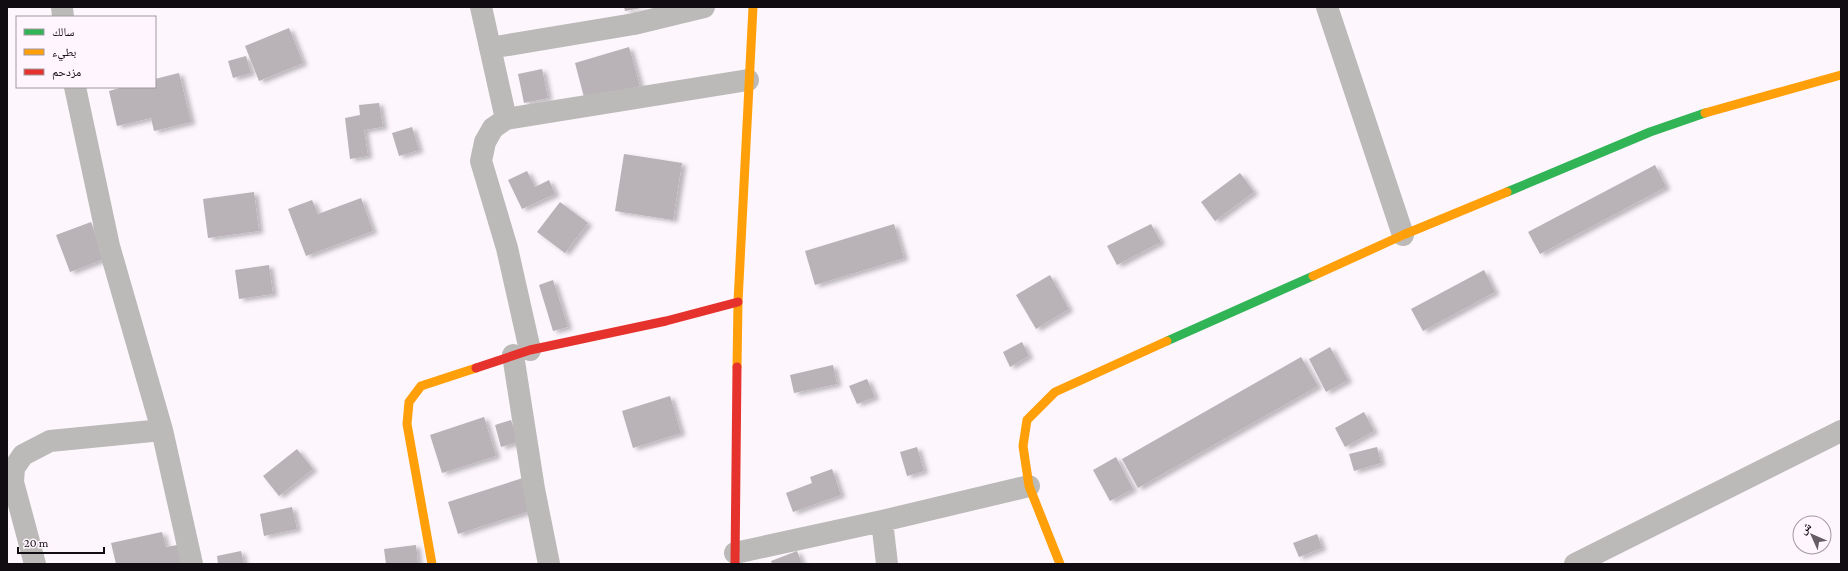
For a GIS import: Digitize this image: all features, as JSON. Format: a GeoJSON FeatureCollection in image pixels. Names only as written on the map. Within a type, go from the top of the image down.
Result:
{"type":"FeatureCollection","features":[{"type":"Feature","properties":{"kind":"street"},"geometry":{"type":"LineString","coordinates":[[481,7],[506,119]]}},
{"type":"Feature","properties":{"kind":"street"},"geometry":{"type":"LineString","coordinates":[[490,48],[634,24],[704,7]]}},
{"type":"Feature","properties":{"kind":"street"},"geometry":{"type":"LineString","coordinates":[[753,7],[748,80],[738,302],[735,558],[1028,486]]}},
{"type":"Feature","properties":{"kind":"street"},"geometry":{"type":"LineString","coordinates":[[1327,7],[1404,235]]}},
{"type":"Feature","properties":{"kind":"street"},"geometry":{"type":"LineString","coordinates":[[1060,564],[1028,486],[1023,446],[1027,420],[1055,392],[1404,235],[1657,130],[1719,108],[1841,75]]}},
{"type":"Feature","properties":{"kind":"street"},"geometry":{"type":"LineString","coordinates":[[549,564],[534,489],[521,352],[507,248],[481,161],[485,142],[493,128],[506,119],[748,80]]}},
{"type":"Feature","properties":{"kind":"street"},"geometry":{"type":"LineString","coordinates":[[75,88],[109,246],[162,430],[192,564]]}},
{"type":"Feature","properties":{"kind":"street"},"geometry":{"type":"LineString","coordinates":[[432,564],[406,424],[409,402],[421,386],[521,352],[666,321],[738,302]]}},
{"type":"Feature","properties":{"kind":"street"},"geometry":{"type":"LineString","coordinates":[[35,564],[13,482],[14,468],[23,455],[50,441],[162,430]]}},
{"type":"Feature","properties":{"kind":"street"},"geometry":{"type":"LineString","coordinates":[[1575,564],[1841,431]]}},
{"type":"Feature","properties":{"kind":"street"},"geometry":{"type":"LineString","coordinates":[[882,521],[887,564]]}},
{"type":"Feature","properties":{"kind":"building"},"geometry":{"type":"Polygon","coordinates":[[[624,7],[641,7],[641,8],[625,11],[624,7]]]}},
{"type":"Feature","properties":{"kind":"building"},"geometry":{"type":"Polygon","coordinates":[[[289,28],[303,63],[259,81],[245,46],[289,28]]]}},
{"type":"Feature","properties":{"kind":"building"},"geometry":{"type":"Polygon","coordinates":[[[629,47],[640,86],[585,101],[575,63],[629,47]]]}},
{"type":"Feature","properties":{"kind":"building"},"geometry":{"type":"Polygon","coordinates":[[[246,56],[251,73],[233,78],[228,61],[246,56]]]}},
{"type":"Feature","properties":{"kind":"building"},"geometry":{"type":"Polygon","coordinates":[[[542,69],[548,98],[524,103],[518,74],[542,69]]]}},
{"type":"Feature","properties":{"kind":"building"},"geometry":{"type":"Polygon","coordinates":[[[179,73],[191,122],[154,131],[151,118],[117,126],[109,91],[120,88],[156,88],[156,79],[179,73]]]}},
{"type":"Feature","properties":{"kind":"building"},"geometry":{"type":"Polygon","coordinates":[[[379,103],[383,127],[364,130],[368,156],[350,159],[345,118],[360,115],[359,105],[379,103]]]}},
{"type":"Feature","properties":{"kind":"building"},"geometry":{"type":"Polygon","coordinates":[[[412,127],[419,150],[399,156],[392,133],[412,127]]]}},
{"type":"Feature","properties":{"kind":"building"},"geometry":{"type":"Polygon","coordinates":[[[624,154],[682,163],[673,220],[615,211],[624,154]]]}},
{"type":"Feature","properties":{"kind":"building"},"geometry":{"type":"Polygon","coordinates":[[[1655,165],[1666,187],[1540,254],[1528,232],[1655,165]]]}},
{"type":"Feature","properties":{"kind":"building"},"geometry":{"type":"Polygon","coordinates":[[[527,171],[535,187],[549,180],[555,194],[522,209],[508,180],[527,171]]]}},
{"type":"Feature","properties":{"kind":"building"},"geometry":{"type":"Polygon","coordinates":[[[1240,173],[1254,192],[1215,221],[1201,202],[1240,173]]]}},
{"type":"Feature","properties":{"kind":"building"},"geometry":{"type":"Polygon","coordinates":[[[254,192],[259,231],[208,238],[203,199],[254,192]]]}},
{"type":"Feature","properties":{"kind":"building"},"geometry":{"type":"Polygon","coordinates":[[[361,198],[373,231],[306,256],[288,209],[312,200],[318,214],[361,198]]]}},
{"type":"Feature","properties":{"kind":"building"},"geometry":{"type":"Polygon","coordinates":[[[560,202],[588,223],[565,253],[537,232],[560,202]]]}},
{"type":"Feature","properties":{"kind":"building"},"geometry":{"type":"Polygon","coordinates":[[[91,222],[104,259],[70,272],[56,235],[91,222]]]}},
{"type":"Feature","properties":{"kind":"building"},"geometry":{"type":"Polygon","coordinates":[[[894,224],[904,258],[815,285],[805,251],[894,224]]]}},
{"type":"Feature","properties":{"kind":"building"},"geometry":{"type":"Polygon","coordinates":[[[1151,224],[1161,242],[1117,265],[1107,246],[1151,224]]]}},
{"type":"Feature","properties":{"kind":"building"},"geometry":{"type":"Polygon","coordinates":[[[269,265],[273,294],[239,299],[235,270],[269,265]]]}},
{"type":"Feature","properties":{"kind":"building"},"geometry":{"type":"Polygon","coordinates":[[[1484,270],[1495,292],[1423,331],[1411,309],[1484,270]]]}},
{"type":"Feature","properties":{"kind":"building"},"geometry":{"type":"Polygon","coordinates":[[[1050,275],[1069,309],[1036,329],[1016,295],[1050,275]]]}},
{"type":"Feature","properties":{"kind":"building"},"geometry":{"type":"Polygon","coordinates":[[[553,280],[568,327],[553,331],[539,285],[553,280]]]}},
{"type":"Feature","properties":{"kind":"building"},"geometry":{"type":"Polygon","coordinates":[[[1022,342],[1029,356],[1010,367],[1003,352],[1022,342]]]}},
{"type":"Feature","properties":{"kind":"building"},"geometry":{"type":"Polygon","coordinates":[[[1330,347],[1348,380],[1326,392],[1309,359],[1330,347]]]}},
{"type":"Feature","properties":{"kind":"building"},"geometry":{"type":"Polygon","coordinates":[[[1301,357],[1318,386],[1138,488],[1122,459],[1301,357]]]}},
{"type":"Feature","properties":{"kind":"building"},"geometry":{"type":"Polygon","coordinates":[[[833,365],[837,384],[794,393],[790,375],[833,365]]]}},
{"type":"Feature","properties":{"kind":"building"},"geometry":{"type":"Polygon","coordinates":[[[867,379],[875,397],[857,404],[849,386],[867,379]]]}},
{"type":"Feature","properties":{"kind":"building"},"geometry":{"type":"Polygon","coordinates":[[[670,396],[681,433],[633,448],[622,411],[670,396]]]}},
{"type":"Feature","properties":{"kind":"building"},"geometry":{"type":"Polygon","coordinates":[[[1364,412],[1374,431],[1345,447],[1335,428],[1364,412]]]}},
{"type":"Feature","properties":{"kind":"building"},"geometry":{"type":"Polygon","coordinates":[[[484,417],[496,456],[442,473],[430,435],[484,417]]]}},
{"type":"Feature","properties":{"kind":"building"},"geometry":{"type":"Polygon","coordinates":[[[511,420],[518,442],[501,447],[495,425],[511,420]]]}},
{"type":"Feature","properties":{"kind":"building"},"geometry":{"type":"Polygon","coordinates":[[[917,447],[924,471],[907,476],[900,452],[917,447]]]}},
{"type":"Feature","properties":{"kind":"building"},"geometry":{"type":"Polygon","coordinates":[[[1377,447],[1381,463],[1354,471],[1349,454],[1377,447]]]}},
{"type":"Feature","properties":{"kind":"building"},"geometry":{"type":"Polygon","coordinates":[[[297,449],[313,469],[279,496],[263,476],[297,449]]]}},
{"type":"Feature","properties":{"kind":"building"},"geometry":{"type":"Polygon","coordinates":[[[1116,457],[1133,489],[1110,501],[1093,470],[1116,457]]]}},
{"type":"Feature","properties":{"kind":"building"},"geometry":{"type":"Polygon","coordinates":[[[832,469],[841,495],[793,512],[786,493],[812,483],[810,477],[832,469]]]}},
{"type":"Feature","properties":{"kind":"building"},"geometry":{"type":"Polygon","coordinates":[[[526,477],[536,509],[458,534],[448,502],[526,477]]]}},
{"type":"Feature","properties":{"kind":"building"},"geometry":{"type":"Polygon","coordinates":[[[292,507],[297,529],[264,536],[260,514],[292,507]]]}},
{"type":"Feature","properties":{"kind":"building"},"geometry":{"type":"Polygon","coordinates":[[[162,532],[166,547],[183,544],[187,564],[116,564],[111,543],[162,532]]]}},
{"type":"Feature","properties":{"kind":"building"},"geometry":{"type":"Polygon","coordinates":[[[1317,534],[1322,548],[1299,557],[1293,543],[1317,534]]]}},
{"type":"Feature","properties":{"kind":"building"},"geometry":{"type":"Polygon","coordinates":[[[416,545],[418,564],[386,564],[384,549],[416,545]]]}},
{"type":"Feature","properties":{"kind":"building"},"geometry":{"type":"Polygon","coordinates":[[[241,551],[244,564],[218,564],[217,556],[241,551]]]}},
{"type":"Feature","properties":{"kind":"building"},"geometry":{"type":"Polygon","coordinates":[[[797,551],[802,564],[772,564],[771,561],[797,551]]]}},
{"type":"Feature","properties":{"kind":"traffic: fast"},"geometry":{"type":"LineString","coordinates":[[1507,192],[1650,132],[1705,113]]}},
{"type":"Feature","properties":{"kind":"traffic: fast"},"geometry":{"type":"LineString","coordinates":[[1167,341],[1313,276]]}},
{"type":"Feature","properties":{"kind":"traffic: slow"},"geometry":{"type":"LineString","coordinates":[[737,367],[738,302],[753,7]]}},
{"type":"Feature","properties":{"kind":"traffic: slow"},"geometry":{"type":"LineString","coordinates":[[1705,113],[1841,75]]}},
{"type":"Feature","properties":{"kind":"traffic: slow"},"geometry":{"type":"LineString","coordinates":[[1313,276],[1403,235],[1507,192]]}},
{"type":"Feature","properties":{"kind":"traffic: slow"},"geometry":{"type":"LineString","coordinates":[[1060,564],[1029,486],[1023,446],[1027,420],[1055,392],[1167,341]]}},
{"type":"Feature","properties":{"kind":"traffic: slow"},"geometry":{"type":"LineString","coordinates":[[432,564],[407,424],[409,402],[421,386],[476,368]]}},
{"type":"Feature","properties":{"kind":"traffic: jam"},"geometry":{"type":"LineString","coordinates":[[476,368],[530,350],[666,321],[738,302]]}},
{"type":"Feature","properties":{"kind":"traffic: jam"},"geometry":{"type":"LineString","coordinates":[[735,564],[737,367]]}}]}
